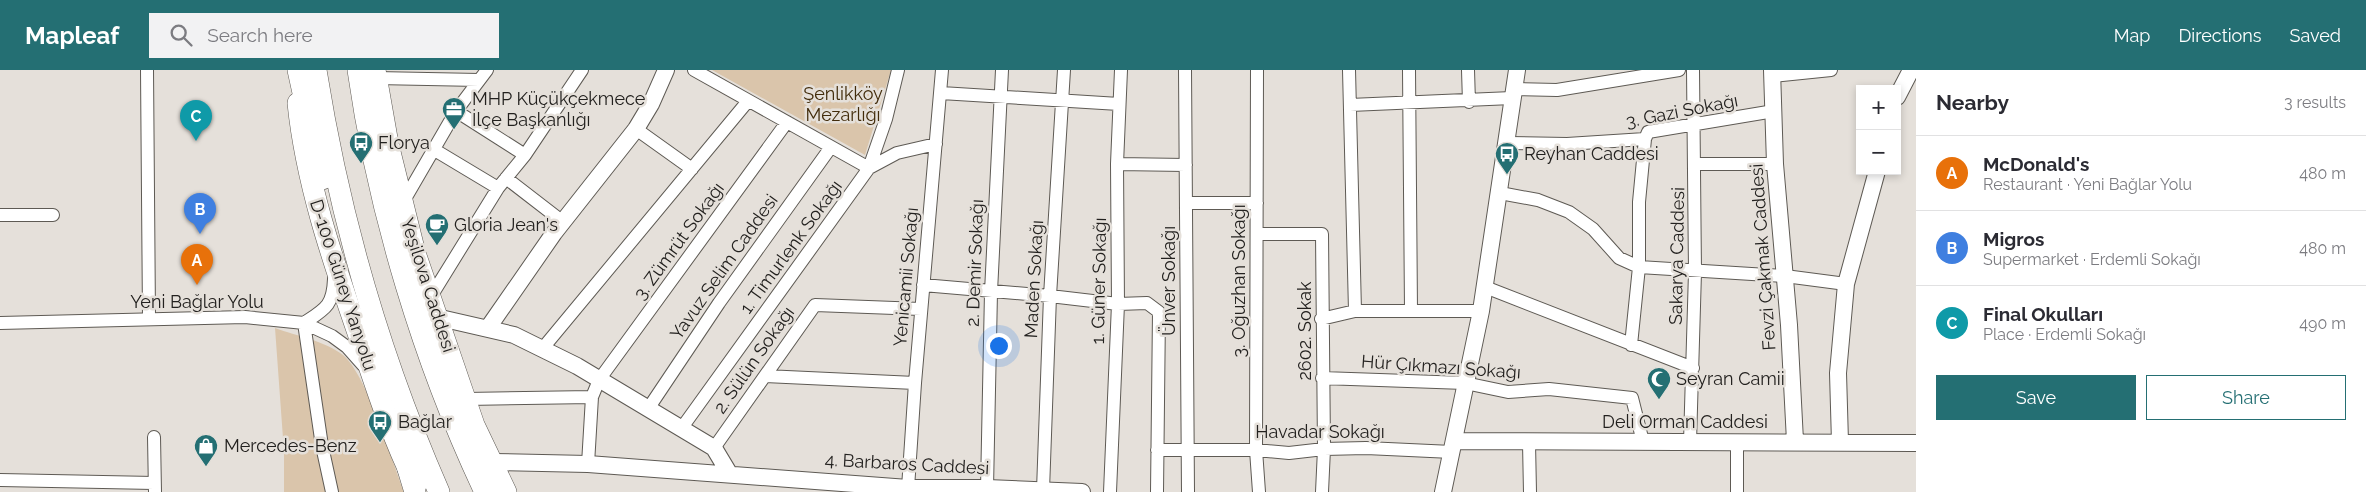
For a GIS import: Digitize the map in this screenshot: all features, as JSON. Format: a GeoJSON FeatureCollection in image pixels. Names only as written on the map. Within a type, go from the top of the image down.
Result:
{"type":"FeatureCollection","features":[{"type":"Feature","properties":{"kind":"main road","name":"D-100 Güney Yanyolu"},"geometry":{"type":"LineString","coordinates":[[297,70],[302,149],[332,259],[373,377],[417,492]]}},
{"type":"Feature","properties":{"kind":"main road"},"geometry":{"type":"LineString","coordinates":[[297,70],[324,190],[339,237],[354,272],[365,288]]}},
{"type":"Feature","properties":{"kind":"main road"},"geometry":{"type":"LineString","coordinates":[[316,70],[343,208],[365,288],[399,392],[439,492]]}},
{"type":"Feature","properties":{"kind":"main road"},"geometry":{"type":"LineString","coordinates":[[370,73],[381,192],[402,269],[437,375],[484,492]]}},
{"type":"Feature","properties":{"kind":"main road","name":"Yeşilova Caddesi"},"geometry":{"type":"LineString","coordinates":[[370,73],[402,204],[433,308],[474,425],[506,492]]}},
{"type":"Feature","properties":{"kind":"street"},"geometry":{"type":"LineString","coordinates":[[147,70],[149,318]]}},
{"type":"Feature","properties":{"kind":"street"},"geometry":{"type":"LineString","coordinates":[[582,70],[525,155],[498,188],[433,308],[488,328],[514,335],[543,348],[714,448],[729,473]]}},
{"type":"Feature","properties":{"kind":"street"},"geometry":{"type":"LineString","coordinates":[[488,328],[562,222],[636,129],[651,104],[666,70]]}},
{"type":"Feature","properties":{"kind":"street"},"geometry":{"type":"LineString","coordinates":[[694,70],[869,168],[897,153],[936,144]]}},
{"type":"Feature","properties":{"kind":"street","name":"1. Timurlenk Sokağı"},"geometry":{"type":"LineString","coordinates":[[682,429],[869,168],[886,119],[898,70]]}},
{"type":"Feature","properties":{"kind":"street","name":"Yenicamii Sokağı"},"geometry":{"type":"LineString","coordinates":[[908,488],[921,309],[942,70]]}},
{"type":"Feature","properties":{"kind":"street","name":"2. Demir Sokağı"},"geometry":{"type":"LineString","coordinates":[[988,488],[991,292],[1002,70]]}},
{"type":"Feature","properties":{"kind":"street","name":"Maden Sokağı"},"geometry":{"type":"LineString","coordinates":[[1043,490],[1050,296],[1064,70]]}},
{"type":"Feature","properties":{"kind":"street","name":"1. Güner Sokağı"},"geometry":{"type":"LineString","coordinates":[[1110,492],[1118,304],[1117,164],[1121,70]]}},
{"type":"Feature","properties":{"kind":"street","name":"Ünver Sokağı"},"geometry":{"type":"LineString","coordinates":[[1185,70],[1188,492]]}},
{"type":"Feature","properties":{"kind":"street","name":"3. Oğuzhan Sokağı"},"geometry":{"type":"LineString","coordinates":[[1256,70],[1256,450],[1259,492]]}},
{"type":"Feature","properties":{"kind":"street"},"geometry":{"type":"LineString","coordinates":[[1349,70],[1354,311]]}},
{"type":"Feature","properties":{"kind":"street"},"geometry":{"type":"LineString","coordinates":[[1409,70],[1411,310]]}},
{"type":"Feature","properties":{"kind":"street"},"geometry":{"type":"LineString","coordinates":[[1468,70],[1469,102]]}},
{"type":"Feature","properties":{"kind":"street"},"geometry":{"type":"LineString","coordinates":[[1443,492],[1481,311],[1508,143],[1517,70]]}},
{"type":"Feature","properties":{"kind":"street"},"geometry":{"type":"LineString","coordinates":[[1350,105],[1469,102],[1679,70]]}},
{"type":"Feature","properties":{"kind":"street","name":"Sakarya Caddesi"},"geometry":{"type":"LineString","coordinates":[[1690,442],[1696,272],[1693,70]]}},
{"type":"Feature","properties":{"kind":"street"},"geometry":{"type":"LineString","coordinates":[[1772,73],[1831,70]]}},
{"type":"Feature","properties":{"kind":"street"},"geometry":{"type":"LineString","coordinates":[[1901,89],[1911,70]]}},
{"type":"Feature","properties":{"kind":"street"},"geometry":{"type":"LineString","coordinates":[[370,73],[483,75]]}},
{"type":"Feature","properties":{"kind":"street","name":"Fevzi Çakmak Caddesi"},"geometry":{"type":"LineString","coordinates":[[1772,73],[1775,164],[1785,276],[1795,441]]}},
{"type":"Feature","properties":{"kind":"street"},"geometry":{"type":"LineString","coordinates":[[402,204],[456,111],[483,75]]}},
{"type":"Feature","properties":{"kind":"street"},"geometry":{"type":"LineString","coordinates":[[941,93],[1119,104]]}},
{"type":"Feature","properties":{"kind":"street"},"geometry":{"type":"LineString","coordinates":[[543,348],[748,100]]}},
{"type":"Feature","properties":{"kind":"street"},"geometry":{"type":"LineString","coordinates":[[456,111],[525,155]]}},
{"type":"Feature","properties":{"kind":"street","name":"3. Gazi Sokağı"},"geometry":{"type":"LineString","coordinates":[[1508,143],[1567,144],[1645,140],[1648,132],[1774,111]]}},
{"type":"Feature","properties":{"kind":"street","name":"3. Zümrüt Sokağı"},"geometry":{"type":"LineString","coordinates":[[588,464],[592,397],[599,380],[787,122]]}},
{"type":"Feature","properties":{"kind":"street"},"geometry":{"type":"LineString","coordinates":[[636,129],[692,169]]}},
{"type":"Feature","properties":{"kind":"street"},"geometry":{"type":"LineString","coordinates":[[1630,345],[1639,267],[1639,202],[1645,140]]}},
{"type":"Feature","properties":{"kind":"street","name":"Yavuz Selim Caddesi"},"geometry":{"type":"LineString","coordinates":[[648,409],[719,303],[831,147]]}},
{"type":"Feature","properties":{"kind":"street"},"geometry":{"type":"LineString","coordinates":[[433,148],[498,188]]}},
{"type":"Feature","properties":{"kind":"street"},"geometry":{"type":"LineString","coordinates":[[1117,164],[1186,165]]}},
{"type":"Feature","properties":{"kind":"street"},"geometry":{"type":"LineString","coordinates":[[1695,164],[1775,164]]}},
{"type":"Feature","properties":{"kind":"street"},"geometry":{"type":"LineString","coordinates":[[1840,442],[1838,373],[1846,284],[1876,175]]}},
{"type":"Feature","properties":{"kind":"street"},"geometry":{"type":"LineString","coordinates":[[506,178],[562,222]]}},
{"type":"Feature","properties":{"kind":"street"},"geometry":{"type":"LineString","coordinates":[[1500,193],[1538,200],[1568,212],[1593,229],[1619,258],[1639,267],[1785,276],[1846,284]]}},
{"type":"Feature","properties":{"kind":"street"},"geometry":{"type":"LineString","coordinates":[[1186,203],[1257,202]]}},
{"type":"Feature","properties":{"kind":"street"},"geometry":{"type":"LineString","coordinates":[[0,215],[53,215]]}},
{"type":"Feature","properties":{"kind":"street","name":"2602. Sokak"},"geometry":{"type":"LineString","coordinates":[[1257,234],[1322,234],[1321,319],[1324,449],[1322,492]]}},
{"type":"Feature","properties":{"kind":"street"},"geometry":{"type":"LineString","coordinates":[[332,259],[334,294],[323,311],[304,323],[322,446],[332,492]]}},
{"type":"Feature","properties":{"kind":"street"},"geometry":{"type":"LineString","coordinates":[[923,286],[1050,296],[1118,304],[1147,303],[1159,312],[1157,492]]}},
{"type":"Feature","properties":{"kind":"street"},"geometry":{"type":"LineString","coordinates":[[1485,287],[1692,368]]}},
{"type":"Feature","properties":{"kind":"street","name":"2. Sülün Sokağı"},"geometry":{"type":"LineString","coordinates":[[714,448],[815,305],[921,309]]}},
{"type":"Feature","properties":{"kind":"street"},"geometry":{"type":"LineString","coordinates":[[1321,319],[1354,311],[1481,311]]}},
{"type":"Feature","properties":{"kind":"street","name":"Yeni Bağlar Yolu"},"geometry":{"type":"LineString","coordinates":[[0,323],[245,317],[304,323],[332,336],[347,347],[373,377]]}},
{"type":"Feature","properties":{"kind":"street"},"geometry":{"type":"LineString","coordinates":[[765,376],[915,383]]}},
{"type":"Feature","properties":{"kind":"street","name":"Hür Çıkmazı Sokağı"},"geometry":{"type":"LineString","coordinates":[[1322,378],[1465,383],[1508,392],[1549,389],[1632,398],[1643,442]]}},
{"type":"Feature","properties":{"kind":"street"},"geometry":{"type":"LineString","coordinates":[[466,399],[592,397]]}},
{"type":"Feature","properties":{"kind":"street"},"geometry":{"type":"LineString","coordinates":[[0,480],[155,487],[154,437]]}},
{"type":"Feature","properties":{"kind":"street","name":"Deli Orman Caddesi"},"geometry":{"type":"LineString","coordinates":[[1453,447],[1529,443],[1643,442],[1795,441],[1916,443]]}},
{"type":"Feature","properties":{"kind":"street"},"geometry":{"type":"LineString","coordinates":[[1737,442],[1737,492]]}},
{"type":"Feature","properties":{"kind":"street"},"geometry":{"type":"LineString","coordinates":[[1529,443],[1530,492]]}},
{"type":"Feature","properties":{"kind":"street","name":"Havadar Sokağı"},"geometry":{"type":"LineString","coordinates":[[1157,450],[1256,450],[1289,453],[1324,449],[1453,447]]}},
{"type":"Feature","properties":{"kind":"street","name":"4. Barbaros Caddesi"},"geometry":{"type":"LineString","coordinates":[[492,462],[588,464],[729,473],[908,488],[953,490],[988,488],[1082,492]]}},
{"type":"Feature","properties":{"kind":"green space","name":"Şenlikköy Mezarlığı"},"geometry":{"type":"Polygon","coordinates":[[[712,70],[891,70],[865,155],[712,70]]]}},
{"type":"Feature","properties":{"kind":"green space"},"geometry":{"type":"Polygon","coordinates":[[[275,328],[328,346],[343,355],[352,365],[370,399],[404,492],[284,492],[284,452],[275,328]]]}},
{"type":"Feature","properties":{"kind":"place","name":"MHP Küçükçekmece İlçe Başkanlığı"},"geometry":{"type":"Point","coordinates":[454,130]}},
{"type":"Feature","properties":{"kind":"place","name":"Final Okulları"},"geometry":{"type":"Point","coordinates":[196,141]}},
{"type":"Feature","properties":{"kind":"place","name":"Florya"},"geometry":{"type":"Point","coordinates":[361,164]}},
{"type":"Feature","properties":{"kind":"place","name":"Reyhan Caddesi"},"geometry":{"type":"Point","coordinates":[1507,175]}},
{"type":"Feature","properties":{"kind":"place","name":"Migros"},"geometry":{"type":"Point","coordinates":[200,234]}},
{"type":"Feature","properties":{"kind":"place","name":"Gloria Jean's"},"geometry":{"type":"Point","coordinates":[437,246]}},
{"type":"Feature","properties":{"kind":"place","name":"McDonald's"},"geometry":{"type":"Point","coordinates":[197,285]}},
{"type":"Feature","properties":{"kind":"place","name":"Seyran Camii"},"geometry":{"type":"Point","coordinates":[1659,400]}},
{"type":"Feature","properties":{"kind":"place","name":"Bağlar"},"geometry":{"type":"Point","coordinates":[380,443]}},
{"type":"Feature","properties":{"kind":"place","name":"Mercedes-Benz"},"geometry":{"type":"Point","coordinates":[206,467]}}]}
